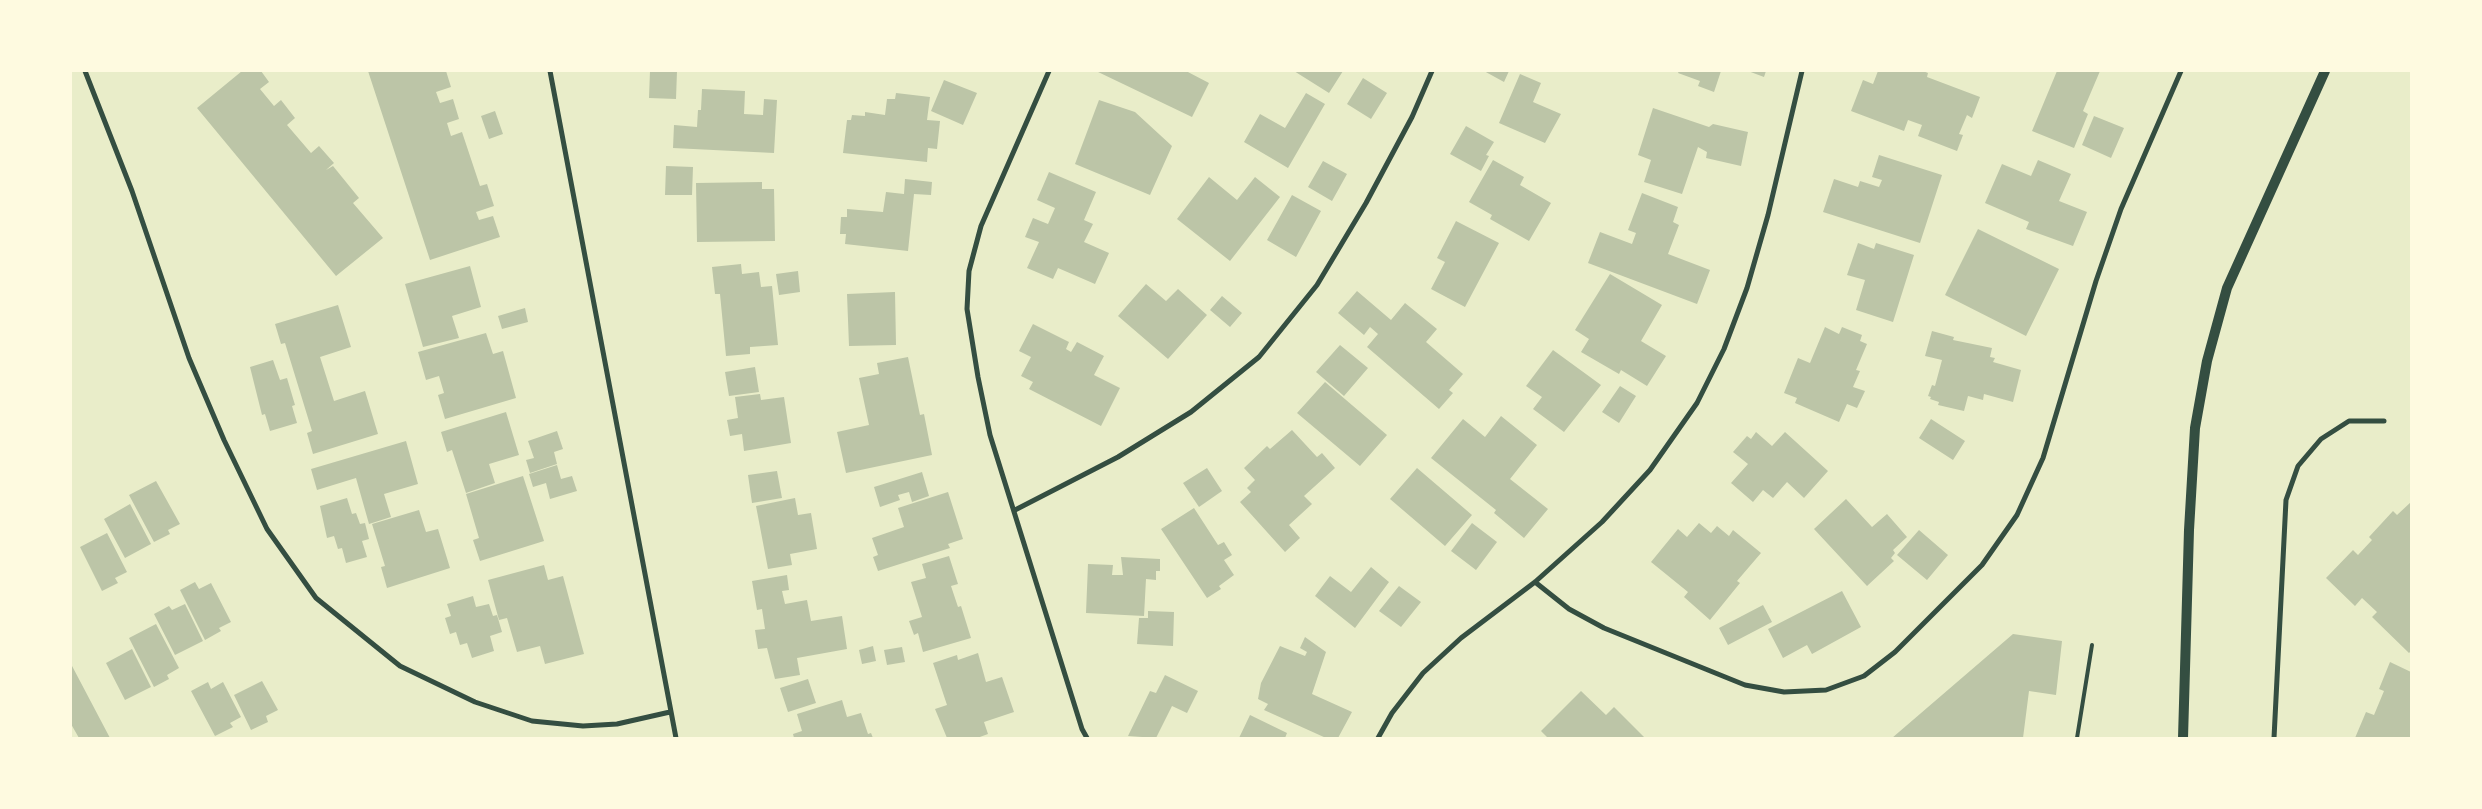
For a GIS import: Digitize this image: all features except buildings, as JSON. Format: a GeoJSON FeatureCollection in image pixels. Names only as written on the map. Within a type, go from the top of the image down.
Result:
{"type":"FeatureCollection","features":[{"type":"Feature","properties":{"kind":"main road"},"geometry":{"type":"LineString","coordinates":[[2183,738],[2189,530],[2194,446],[2207,361],[2227,288],[2325,71]]}},
{"type":"Feature","properties":{"kind":"street"},"geometry":{"type":"LineString","coordinates":[[86,71],[132,191],[189,358],[224,440],[267,529],[316,598],[400,666],[475,702],[532,720],[583,726],[617,724],[670,712]]}},
{"type":"Feature","properties":{"kind":"street"},"geometry":{"type":"LineString","coordinates":[[550,71],[676,738]]}},
{"type":"Feature","properties":{"kind":"street"},"geometry":{"type":"LineString","coordinates":[[1050,71],[982,226],[969,271],[967,309],[990,435],[1082,729],[1087,738]]}},
{"type":"Feature","properties":{"kind":"street"},"geometry":{"type":"LineString","coordinates":[[1015,510],[1118,457],[1192,412],[1259,357],[1317,285],[1389,160],[1412,117],[1432,71]]}},
{"type":"Feature","properties":{"kind":"street"},"geometry":{"type":"LineString","coordinates":[[1378,738],[1392,713],[1424,673],[1461,638],[1535,582],[1602,522],[1650,470],[1697,403],[1724,349],[1747,288],[1768,215],[1802,71]]}},
{"type":"Feature","properties":{"kind":"street"},"geometry":{"type":"LineString","coordinates":[[1535,582],[1569,609],[1604,628],[1744,686],[1784,692],[1826,690],[1864,676],[1895,652],[1982,565],[2016,515],[2043,458],[2096,281],[2121,209],[2181,71]]}},
{"type":"Feature","properties":{"kind":"street"},"geometry":{"type":"LineString","coordinates":[[2274,738],[2286,500],[2298,466],[2321,439],[2349,421],[2384,421]]}},
{"type":"Feature","properties":{"kind":"lane"},"geometry":{"type":"LineString","coordinates":[[2077,738],[2092,645]]}}]}
